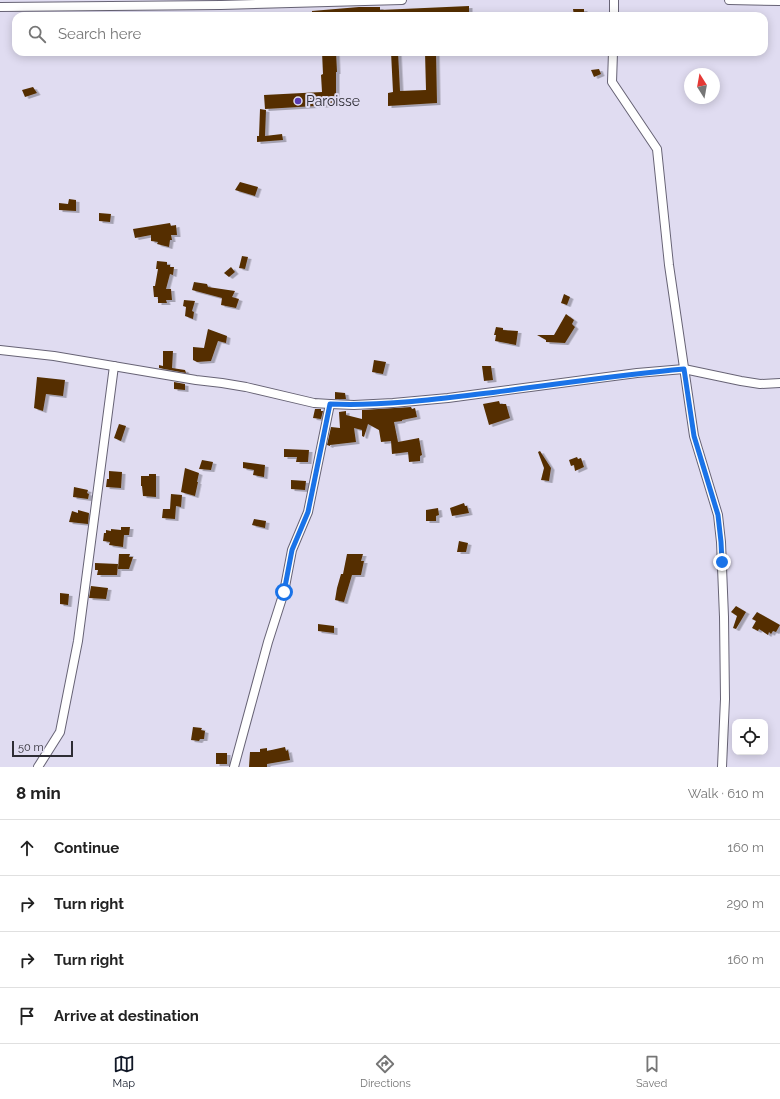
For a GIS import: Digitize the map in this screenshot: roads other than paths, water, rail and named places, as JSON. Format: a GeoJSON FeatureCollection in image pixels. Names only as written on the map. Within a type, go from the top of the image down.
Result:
{"type":"FeatureCollection","features":[{"type":"Feature","properties":{"kind":"street"},"geometry":{"type":"LineString","coordinates":[[0,7],[221,6],[402,0]]}},
{"type":"Feature","properties":{"kind":"street"},"geometry":{"type":"LineString","coordinates":[[614,0],[614,12]]}},
{"type":"Feature","properties":{"kind":"street"},"geometry":{"type":"LineString","coordinates":[[730,0],[780,1]]}},
{"type":"Feature","properties":{"kind":"street"},"geometry":{"type":"LineString","coordinates":[[613,56],[612,82],[657,149],[669,265],[694,436],[718,515],[721,542],[725,700],[722,767]]}},
{"type":"Feature","properties":{"kind":"street"},"geometry":{"type":"LineString","coordinates":[[0,350],[54,356],[246,387],[314,403],[330,404],[354,405],[448,398],[637,373],[684,369],[760,384],[780,383]]}},
{"type":"Feature","properties":{"kind":"street"},"geometry":{"type":"LineString","coordinates":[[38,767],[60,732],[78,641],[114,366]]}},
{"type":"Feature","properties":{"kind":"street"},"geometry":{"type":"LineString","coordinates":[[234,767],[268,642],[284,592],[292,550],[308,512],[330,404]]}},
{"type":"Feature","properties":{"kind":"place","name":"Paroisse"},"geometry":{"type":"Point","coordinates":[298,101]}}]}
